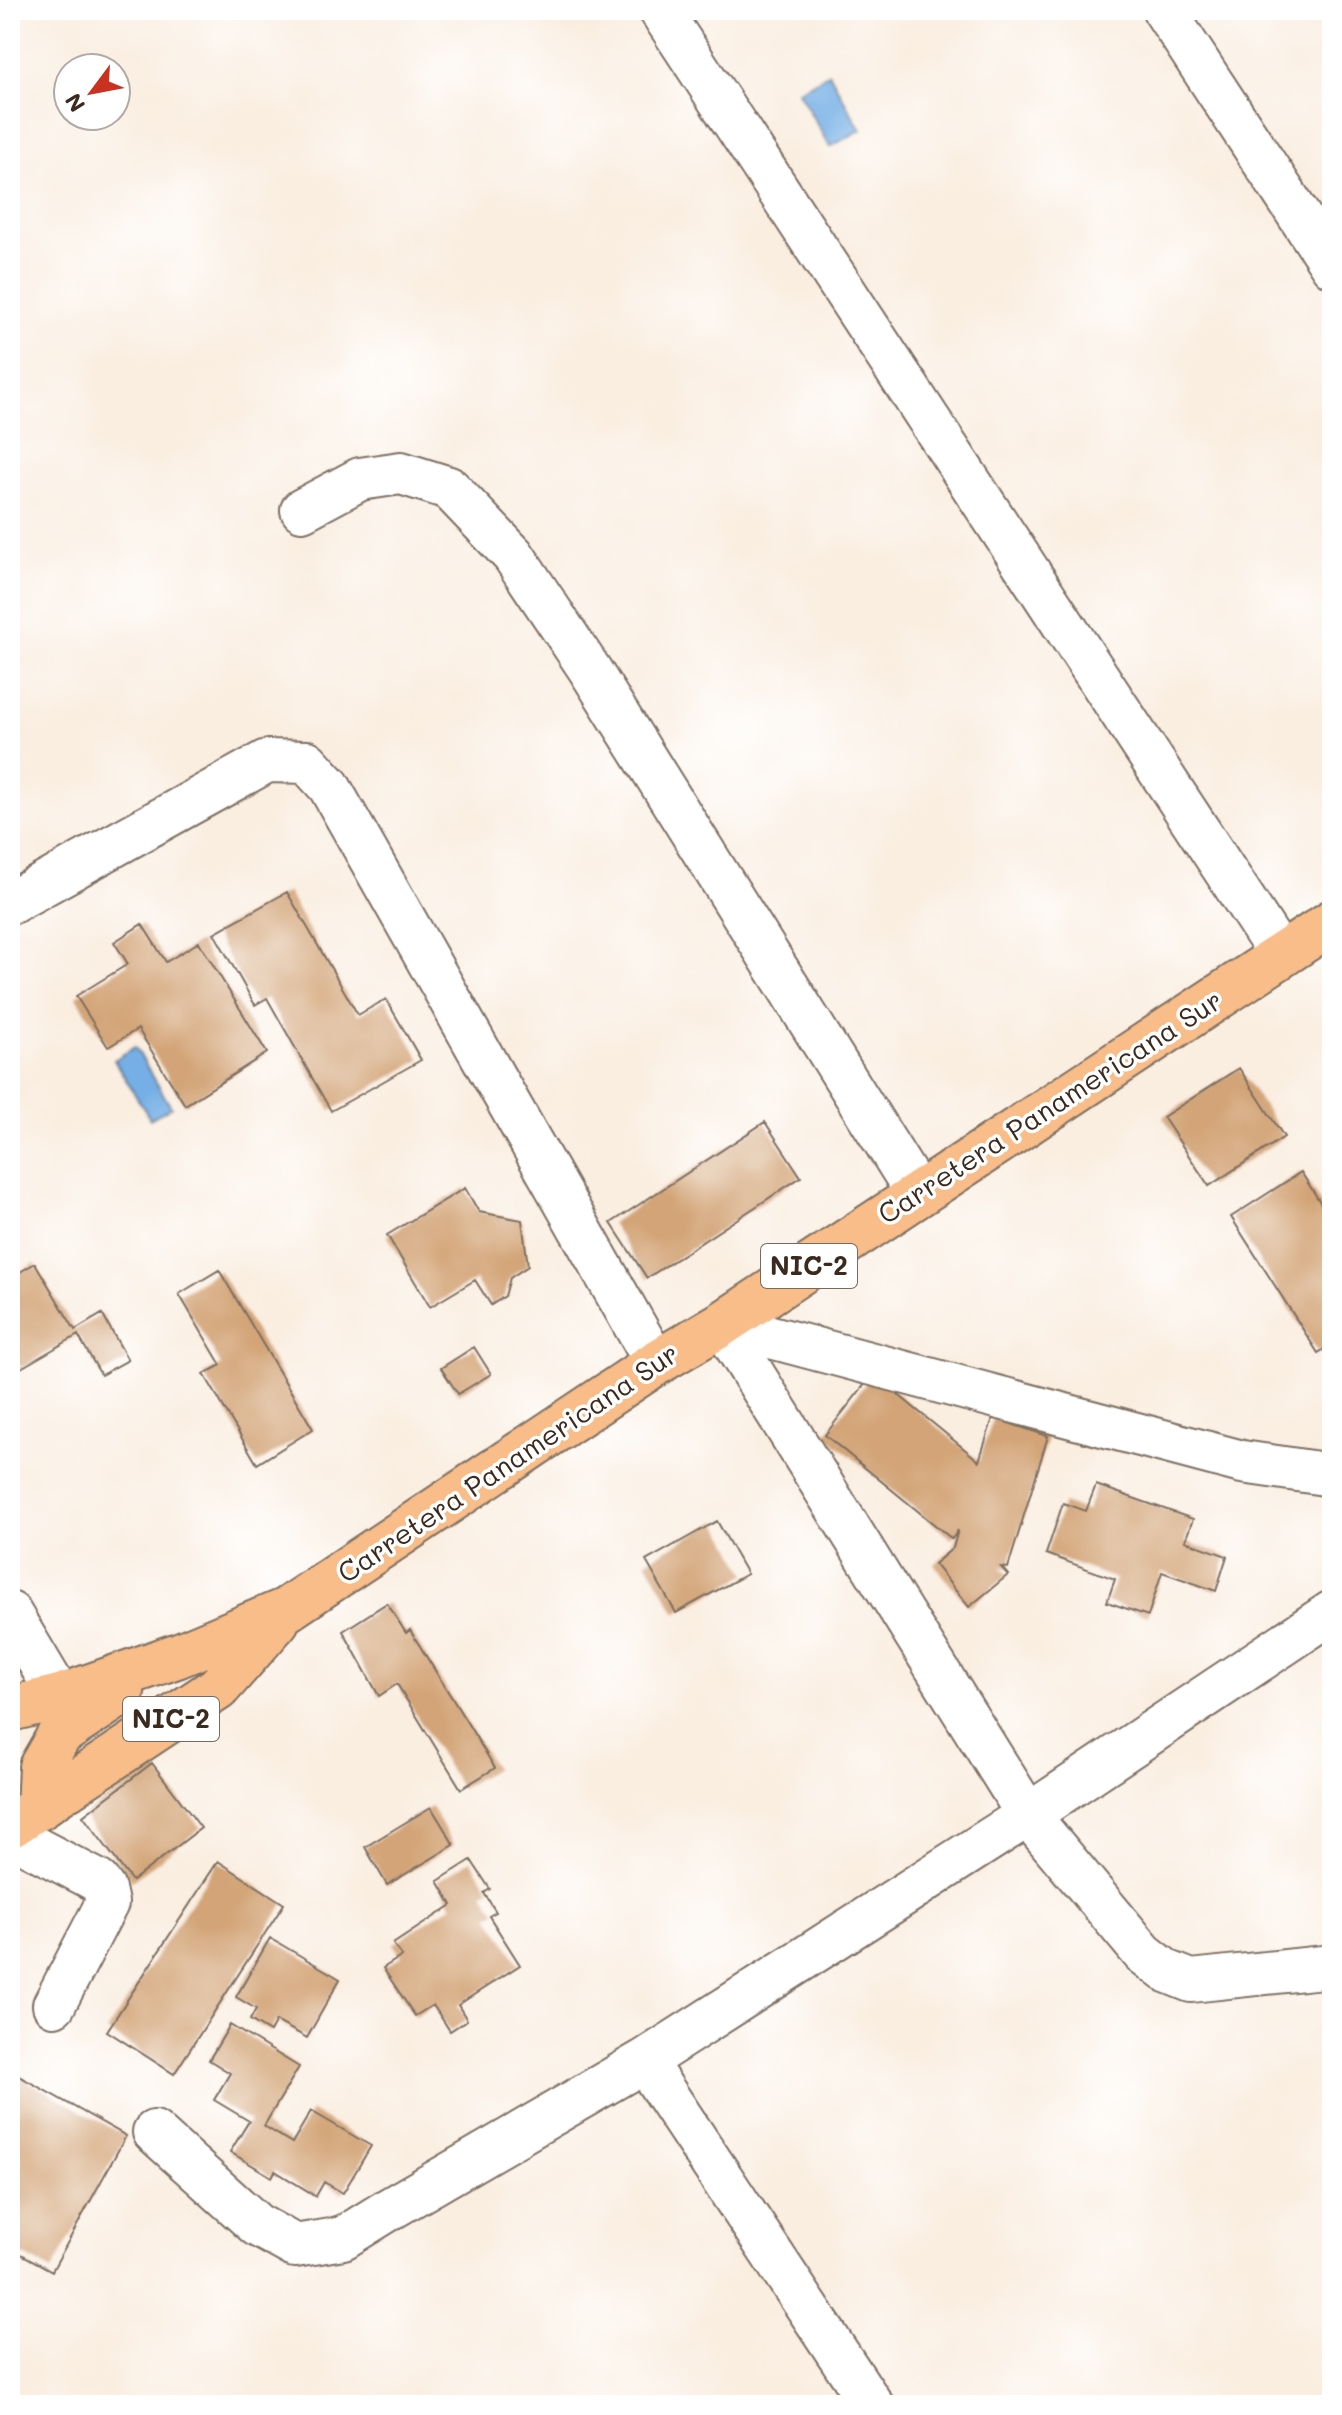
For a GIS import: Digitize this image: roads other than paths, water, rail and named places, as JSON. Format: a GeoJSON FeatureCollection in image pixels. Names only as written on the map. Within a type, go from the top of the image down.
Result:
{"type":"FeatureCollection","features":[{"type":"Feature","properties":{"kind":"highway","name":"Carretera Panamericana Sur"},"geometry":{"type":"LineString","coordinates":[[10,1709],[60,1697],[179,1655],[286,1610],[656,1363],[722,1324],[1332,922]]}},
{"type":"Feature","properties":{"kind":"highway","name":"Carretera Panamericana Sur"},"geometry":{"type":"LineString","coordinates":[[19,1832],[218,1688],[286,1610]]}},
{"type":"Feature","properties":{"kind":"highway"},"geometry":{"type":"LineString","coordinates":[[19,1832],[41,1767],[60,1734],[179,1655]]}},
{"type":"Feature","properties":{"kind":"highway"},"geometry":{"type":"LineString","coordinates":[[10,1731],[25,1741],[29,1749],[19,1832]]}},
{"type":"Feature","properties":{"kind":"street"},"geometry":{"type":"LineString","coordinates":[[660,10],[1281,956]]}},
{"type":"Feature","properties":{"kind":"street"},"geometry":{"type":"LineString","coordinates":[[1164,10],[1332,266]]}},
{"type":"Feature","properties":{"kind":"street"},"geometry":{"type":"LineString","coordinates":[[302,510],[360,479],[401,473],[449,488],[513,555],[590,670],[917,1193]]}},
{"type":"Feature","properties":{"kind":"street"},"geometry":{"type":"LineString","coordinates":[[10,903],[267,761],[307,762],[329,786],[656,1363]]}},
{"type":"Feature","properties":{"kind":"street"},"geometry":{"type":"LineString","coordinates":[[722,1324],[1242,1462],[1332,1475]]}},
{"type":"Feature","properties":{"kind":"street"},"geometry":{"type":"LineString","coordinates":[[722,1324],[1028,1815],[1143,1953],[1166,1971],[1191,1981],[1332,1966]]}},
{"type":"Feature","properties":{"kind":"street"},"geometry":{"type":"LineString","coordinates":[[154,2132],[257,2225],[295,2246],[343,2238],[644,2061],[1028,1815],[1332,1612]]}},
{"type":"Feature","properties":{"kind":"street"},"geometry":{"type":"LineString","coordinates":[[10,1613],[60,1697]]}},
{"type":"Feature","properties":{"kind":"street"},"geometry":{"type":"LineString","coordinates":[[19,1832],[98,1881],[104,1889],[107,1903],[54,2005]]}},
{"type":"Feature","properties":{"kind":"street"},"geometry":{"type":"LineString","coordinates":[[644,2061],[872,2405]]}},
{"type":"Feature","properties":{"kind":"water"},"geometry":{"type":"Polygon","coordinates":[[[829,73],[861,130],[830,147],[798,91],[829,73]]]}},
{"type":"Feature","properties":{"kind":"water"},"geometry":{"type":"Polygon","coordinates":[[[135,1047],[171,1107],[150,1119],[114,1060],[135,1047]]]}}]}
